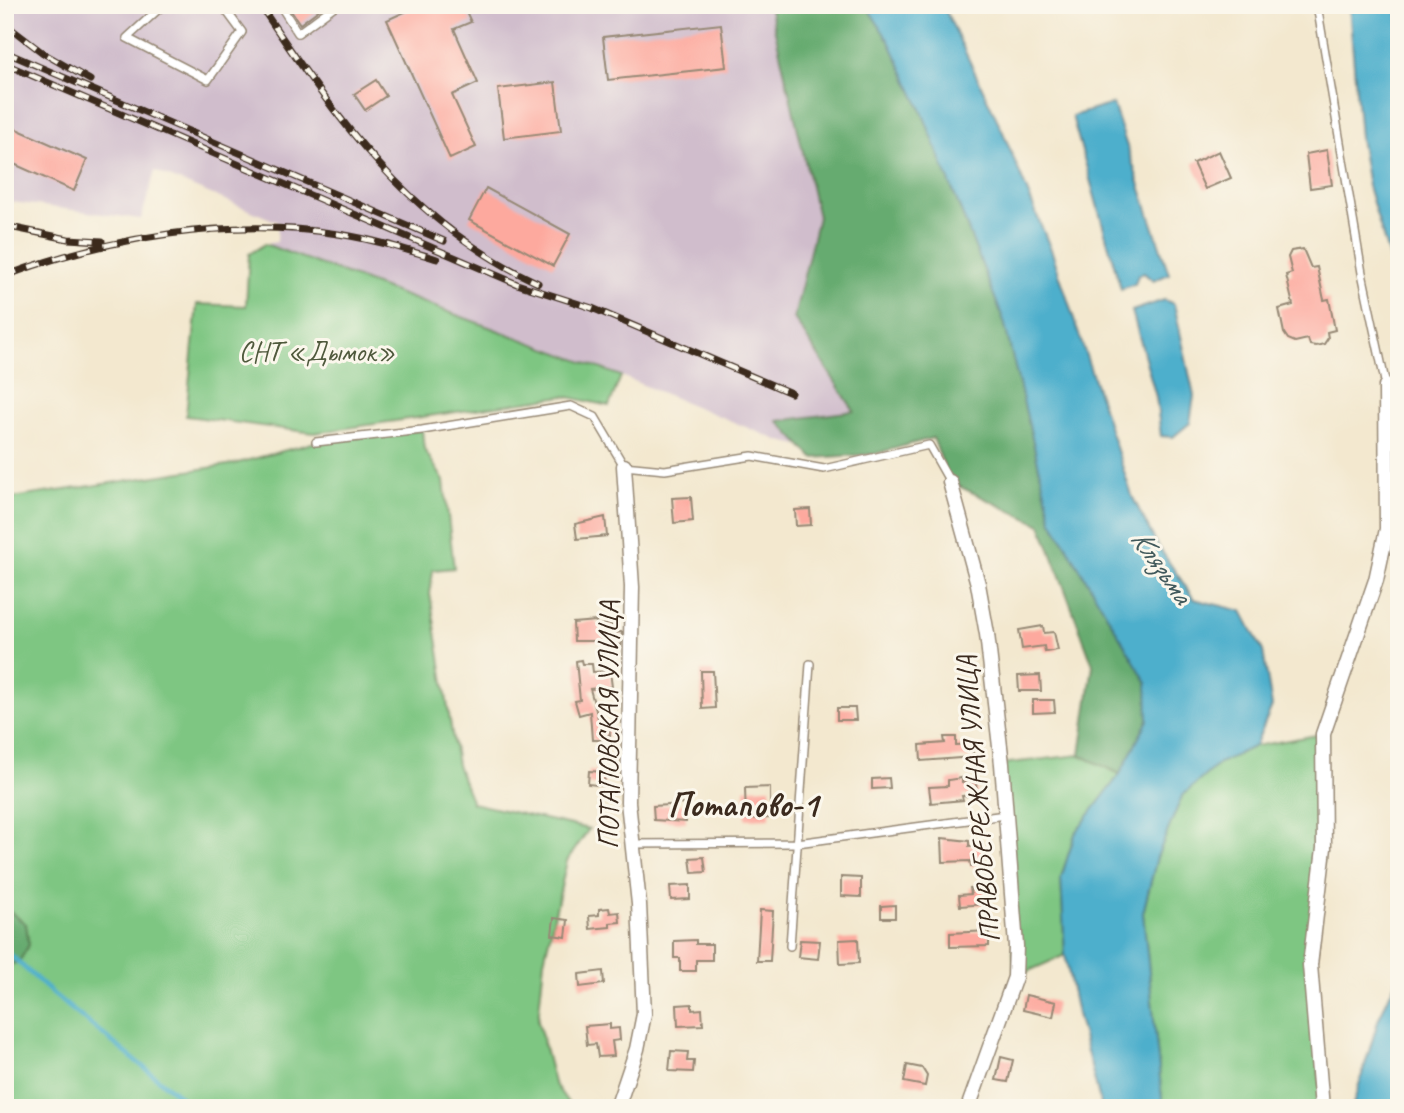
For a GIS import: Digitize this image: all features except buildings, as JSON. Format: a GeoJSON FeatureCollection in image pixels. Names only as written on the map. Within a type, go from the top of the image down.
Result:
{"type":"FeatureCollection","features":[{"type":"Feature","properties":{"kind":"street"},"geometry":{"type":"LineString","coordinates":[[1322,1108],[1310,965],[1324,848],[1323,734],[1376,580],[1387,528],[1386,386]]}},
{"type":"Feature","properties":{"kind":"street","name":"ПОТАПОВСКАЯ УЛИЦА"},"geometry":{"type":"LineString","coordinates":[[617,1107],[644,1014],[639,904],[630,844],[628,802],[632,587],[624,466]]}},
{"type":"Feature","properties":{"kind":"street","name":"ПРАВОБЕРЕЖНАЯ УЛИЦА"},"geometry":{"type":"LineString","coordinates":[[950,482],[978,584],[987,634],[1016,946],[1014,978],[968,1108]]}},
{"type":"Feature","properties":{"kind":"lane"},"geometry":{"type":"LineString","coordinates":[[163,5],[127,38],[208,80],[242,32],[222,5]]}},
{"type":"Feature","properties":{"kind":"lane"},"geometry":{"type":"LineString","coordinates":[[280,5],[298,33],[336,5]]}},
{"type":"Feature","properties":{"kind":"lane"},"geometry":{"type":"LineString","coordinates":[[1317,5],[1357,246],[1386,386]]}},
{"type":"Feature","properties":{"kind":"lane"},"geometry":{"type":"LineString","coordinates":[[316,442],[422,430],[571,406],[595,417],[624,466],[666,470],[752,456],[824,469],[929,445],[950,482]]}},
{"type":"Feature","properties":{"kind":"lane"},"geometry":{"type":"LineString","coordinates":[[790,946],[810,664]]}},
{"type":"Feature","properties":{"kind":"lane"},"geometry":{"type":"LineString","coordinates":[[630,844],[797,843],[1005,815]]}},
{"type":"Feature","properties":{"kind":"shaded area"},"geometry":{"type":"Polygon","coordinates":[[[5,5],[866,5],[1004,321],[839,454],[780,441],[621,376],[265,244],[277,242],[278,222],[155,171],[141,219],[5,201],[5,5]]]}},
{"type":"Feature","properties":{"kind":"green space"},"geometry":{"type":"Polygon","coordinates":[[[769,5],[866,5],[889,41],[921,109],[1004,321],[1052,521],[1147,683],[1148,720],[1120,774],[1080,755],[1093,665],[1041,525],[950,482],[933,438],[874,454],[813,458],[778,421],[854,411],[794,318],[818,217],[769,5]]]}},
{"type":"Feature","properties":{"kind":"green space","name":"СНТ «Дымок»"},"geometry":{"type":"Polygon","coordinates":[[[265,244],[621,376],[609,406],[564,396],[314,433],[186,416],[197,304],[246,306],[249,254],[265,244]]]}},
{"type":"Feature","properties":{"kind":"green space"},"geometry":{"type":"Polygon","coordinates":[[[422,430],[424,449],[444,481],[454,568],[433,570],[430,594],[457,765],[472,803],[589,829],[567,861],[544,961],[538,1021],[554,1083],[569,1104],[624,1108],[5,1108],[5,966],[19,962],[26,924],[5,908],[5,499],[234,464],[316,442],[422,430]]]}},
{"type":"Feature","properties":{"kind":"green space"},"geometry":{"type":"Polygon","coordinates":[[[1323,734],[1324,848],[1310,965],[1322,1108],[1163,1108],[1143,913],[1157,857],[1182,796],[1219,763],[1255,746],[1323,734]]]}},
{"type":"Feature","properties":{"kind":"green space"},"geometry":{"type":"Polygon","coordinates":[[[1080,755],[1120,774],[1075,834],[1061,878],[1065,955],[1015,977],[1002,764],[1080,755]]]}},
{"type":"Feature","properties":{"kind":"green space"},"geometry":{"type":"Polygon","coordinates":[[[5,908],[26,924],[29,945],[19,962],[5,966],[5,908]]]}},
{"type":"Feature","properties":{"kind":"water","name":"Клязьма"},"geometry":{"type":"Polygon","coordinates":[[[866,5],[943,5],[1002,130],[1052,252],[1132,496],[1156,543],[1194,599],[1242,611],[1263,651],[1272,706],[1255,746],[1219,763],[1182,796],[1157,857],[1143,913],[1163,1108],[1102,1108],[1077,1014],[1065,955],[1061,878],[1075,834],[1120,774],[1148,720],[1147,683],[1052,521],[1004,321],[921,109],[889,41],[866,5]]]}},
{"type":"Feature","properties":{"kind":"water"},"geometry":{"type":"Polygon","coordinates":[[[1349,5],[1399,5],[1399,291],[1368,186],[1360,138],[1349,5]]]}},
{"type":"Feature","properties":{"kind":"water"},"geometry":{"type":"Polygon","coordinates":[[[1113,104],[1169,274],[1153,281],[1144,273],[1138,275],[1135,284],[1121,289],[1072,116],[1113,104]]]}},
{"type":"Feature","properties":{"kind":"water"},"geometry":{"type":"Polygon","coordinates":[[[1164,300],[1174,304],[1194,396],[1190,423],[1173,437],[1161,436],[1156,397],[1132,311],[1164,300]]]}},
{"type":"Feature","properties":{"kind":"water"},"geometry":{"type":"Polygon","coordinates":[[[1399,974],[1399,1108],[1352,1108],[1379,1018],[1399,974]]]}},
{"type":"Feature","properties":{"kind":"waterway"},"geometry":{"type":"LineString","coordinates":[[5,950],[53,994],[194,1108]]}},
{"type":"Feature","properties":{"kind":"railway"},"geometry":{"type":"LineString","coordinates":[[260,5],[348,127],[414,199],[451,231],[492,259],[538,283]]}},
{"type":"Feature","properties":{"kind":"railway"},"geometry":{"type":"LineString","coordinates":[[5,24],[43,53],[90,80]]}},
{"type":"Feature","properties":{"kind":"railway"},"geometry":{"type":"LineString","coordinates":[[5,52],[444,241]]}},
{"type":"Feature","properties":{"kind":"railway"},"geometry":{"type":"LineString","coordinates":[[5,64],[517,284],[592,308],[791,393]]}},
{"type":"Feature","properties":{"kind":"railway"},"geometry":{"type":"LineString","coordinates":[[5,226],[68,239],[102,241]]}},
{"type":"Feature","properties":{"kind":"railway"},"geometry":{"type":"LineString","coordinates":[[5,276],[44,262],[126,241],[169,234],[254,228],[338,234],[376,241],[437,259]]}},
{"type":"Feature","properties":{"kind":"district","name":"Потапово-1"},"geometry":{"type":"Point","coordinates":[743,804]}}]}
